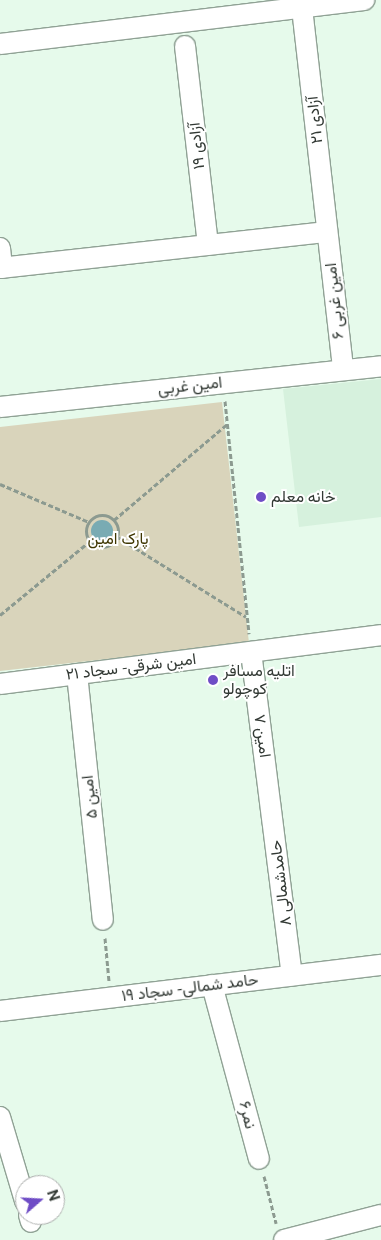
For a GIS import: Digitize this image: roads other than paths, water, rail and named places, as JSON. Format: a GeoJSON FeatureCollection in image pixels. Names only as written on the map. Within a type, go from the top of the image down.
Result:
{"type":"FeatureCollection","features":[{"type":"Feature","properties":{"kind":"street"},"geometry":{"type":"LineString","coordinates":[[0,44],[364,0]]}},
{"type":"Feature","properties":{"kind":"street","name":"آزادی ۲۱"},"geometry":{"type":"LineString","coordinates":[[302,8],[327,232]]}},
{"type":"Feature","properties":{"kind":"street","name":"۱۹ آزادی"},"geometry":{"type":"LineString","coordinates":[[185,46],[208,245]]}},
{"type":"Feature","properties":{"kind":"street"},"geometry":{"type":"LineString","coordinates":[[1,261],[208,245],[327,232]]}},
{"type":"Feature","properties":{"kind":"street","name":"امین غربی ۶"},"geometry":{"type":"LineString","coordinates":[[327,232],[343,370]]}},
{"type":"Feature","properties":{"kind":"street","name":"امین غربی"},"geometry":{"type":"LineString","coordinates":[[0,407],[381,366]]}},
{"type":"Feature","properties":{"kind":"street","name":"امین شرقی - سجاد ۲۱"},"geometry":{"type":"LineString","coordinates":[[0,684],[381,635]]}},
{"type":"Feature","properties":{"kind":"street","name":"امین ۷"},"geometry":{"type":"LineString","coordinates":[[251,652],[269,791]]}},
{"type":"Feature","properties":{"kind":"street","name":"امین ۵"},"geometry":{"type":"LineString","coordinates":[[77,674],[103,920]]}},
{"type":"Feature","properties":{"kind":"street","name":"حامدشمالی ۸"},"geometry":{"type":"LineString","coordinates":[[269,791],[292,975]]}},
{"type":"Feature","properties":{"kind":"street","name":"حامد شمالی - سجاد ۱۹"},"geometry":{"type":"LineString","coordinates":[[0,1011],[381,965]]}},
{"type":"Feature","properties":{"kind":"street","name":"نمر۶"},"geometry":{"type":"LineString","coordinates":[[212,985],[259,1159]]}},
{"type":"Feature","properties":{"kind":"street"},"geometry":{"type":"LineString","coordinates":[[0,1118],[17,1175]]}},
{"type":"Feature","properties":{"kind":"street"},"geometry":{"type":"LineString","coordinates":[[281,1236],[381,1215]]}},
{"type":"Feature","properties":{"kind":"water"},"geometry":{"type":"Polygon","coordinates":[[[102,520],[110,523],[113,531],[110,539],[102,542],[94,539],[91,531],[94,523],[102,520]]]}},
{"type":"Feature","properties":{"kind":"place","name":"خانه معلم"},"geometry":{"type":"Point","coordinates":[261,497]}},
{"type":"Feature","properties":{"kind":"place","name":"اتليه مسافر كوچولو"},"geometry":{"type":"Point","coordinates":[213,680]}},
{"type":"Feature","properties":{"kind":"park label","name":"پارک امین"},"geometry":{"type":"Point","coordinates":[118,539]}}]}
